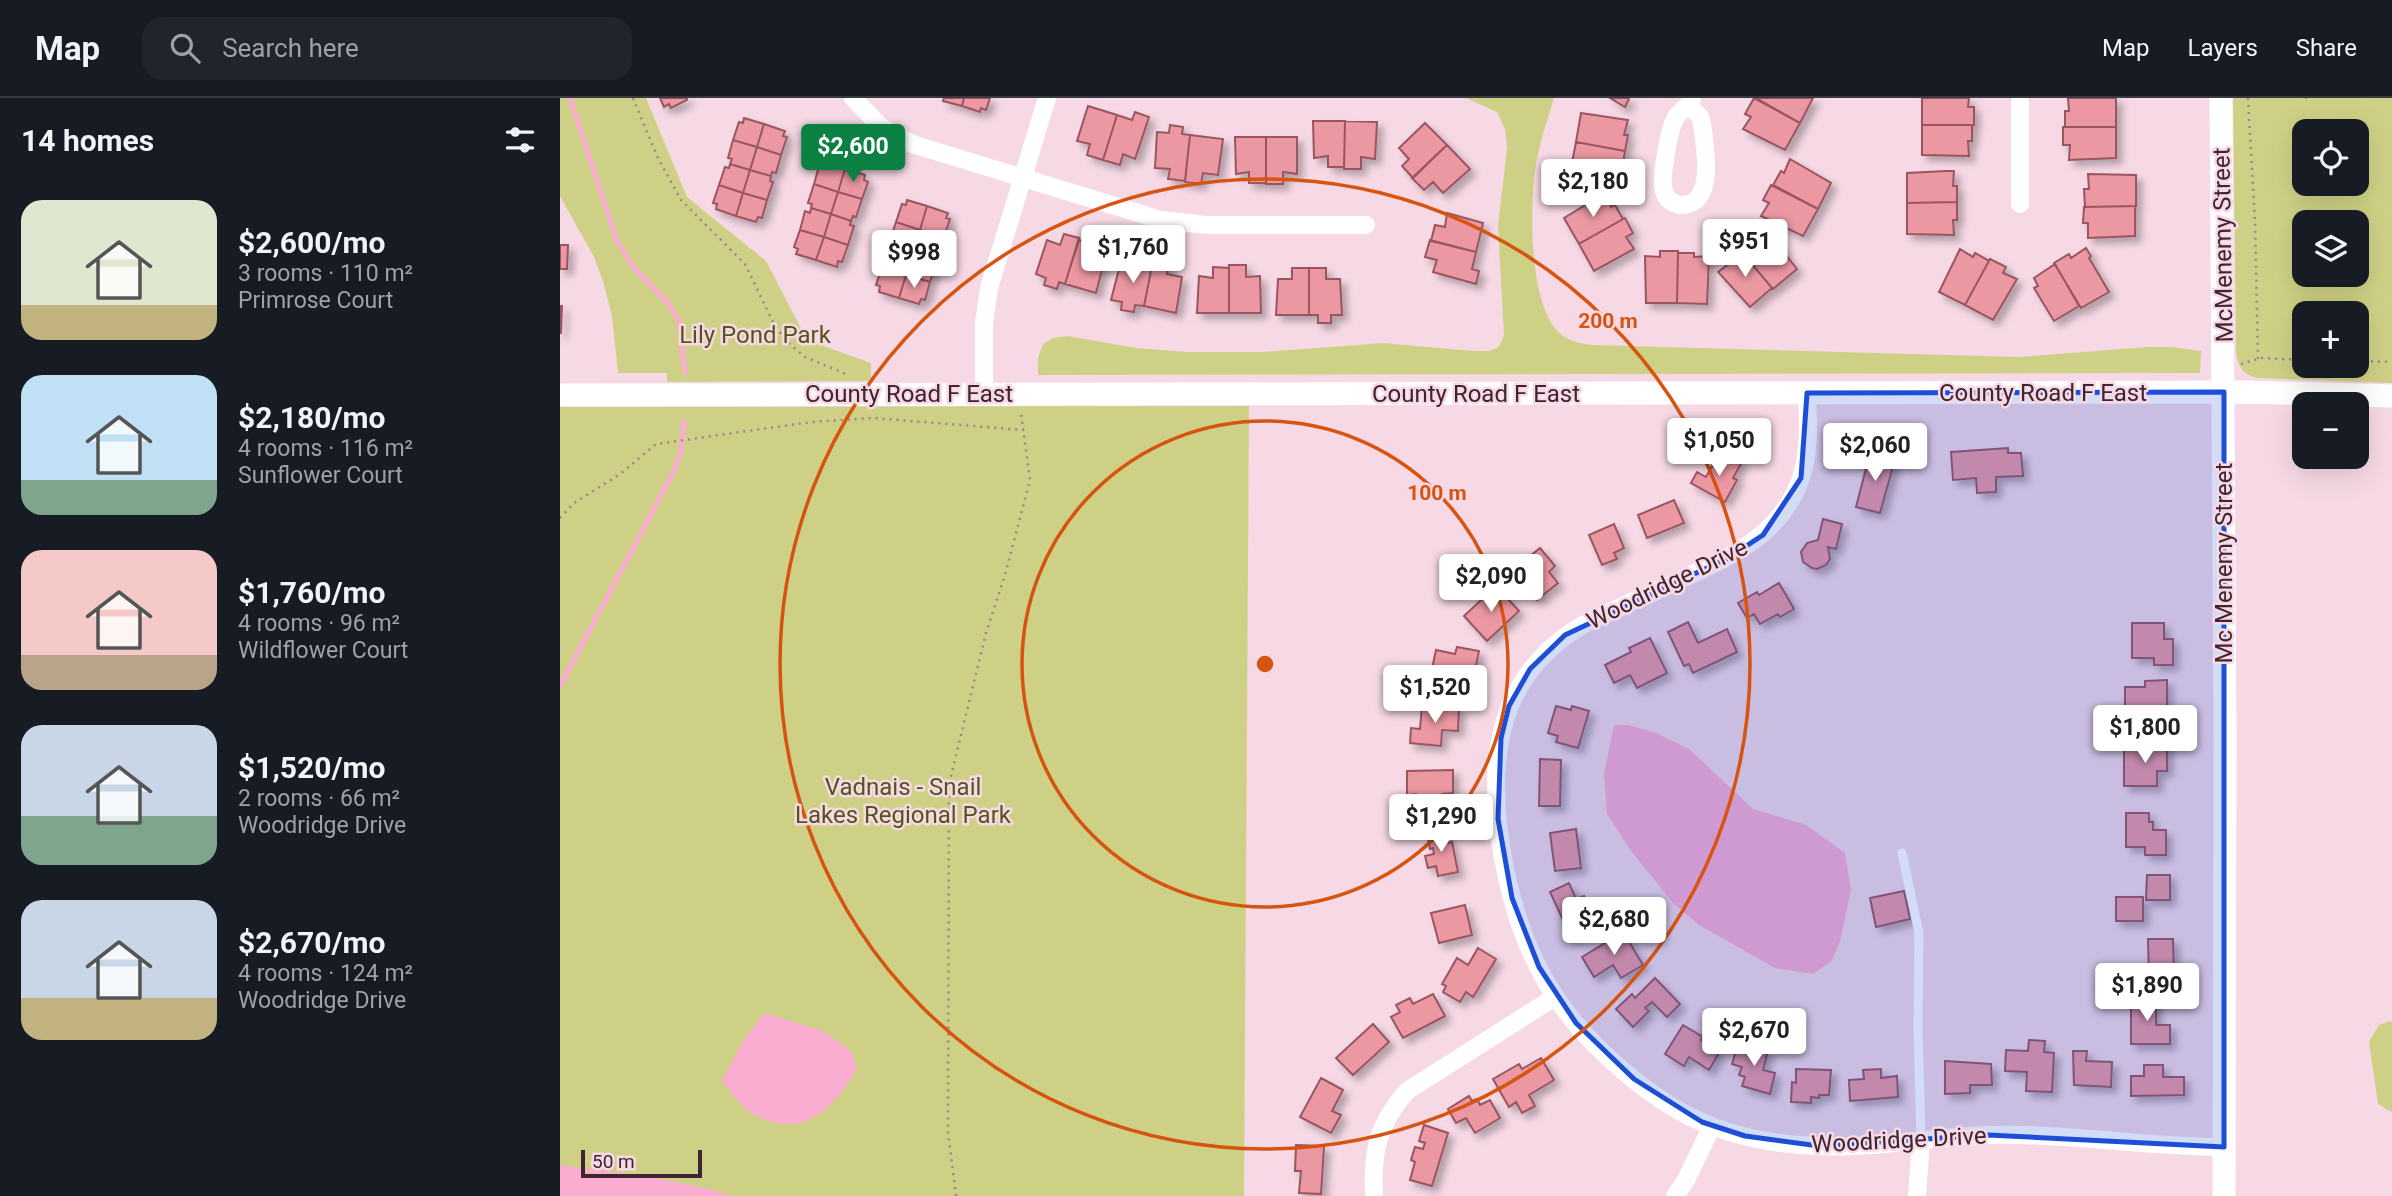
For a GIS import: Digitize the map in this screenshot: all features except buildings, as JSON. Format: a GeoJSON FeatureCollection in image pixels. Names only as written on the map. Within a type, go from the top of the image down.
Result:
{"type":"FeatureCollection","features":[{"type":"Feature","properties":{"kind":"street"},"geometry":{"type":"LineString","coordinates":[[853,98],[876,123],[904,140],[1146,216],[1185,224],[1366,225]]}},
{"type":"Feature","properties":{"kind":"street"},"geometry":{"type":"LineString","coordinates":[[984,395],[984,331],[988,294],[1047,98]]}},
{"type":"Feature","properties":{"kind":"street"},"geometry":{"type":"LineString","coordinates":[[2020,98],[2020,204]]}},
{"type":"Feature","properties":{"kind":"street","name":"McMenemy Street"},"geometry":{"type":"LineString","coordinates":[[2221,98],[2224,393]]}},
{"type":"Feature","properties":{"kind":"street"},"geometry":{"type":"LineString","coordinates":[[1691,102],[1702,124],[1705,183],[1703,193],[1696,201],[1680,205],[1667,197],[1662,182],[1673,122],[1691,102]]}},
{"type":"Feature","properties":{"kind":"street","name":"Woodridge Drive"},"geometry":{"type":"LineString","coordinates":[[1807,393],[1806,455],[1801,478],[1778,519],[1763,535],[1737,553],[1565,635],[1530,669],[1509,706],[1501,738],[1497,778],[1503,859],[1525,937],[1555,997],[1603,1053],[1667,1102],[1712,1126],[1770,1141],[1819,1146],[1859,1146],[1988,1135],[2033,1135],[2143,1145],[2224,1147]]}},
{"type":"Feature","properties":{"kind":"street","name":"County Road F East"},"geometry":{"type":"LineString","coordinates":[[560,395],[2224,393],[2392,396]]}},
{"type":"Feature","properties":{"kind":"street","name":"Mc Menemy Street"},"geometry":{"type":"LineString","coordinates":[[2224,393],[2224,1196]]}},
{"type":"Feature","properties":{"kind":"street"},"geometry":{"type":"LineString","coordinates":[[1374,1196],[1373,1162],[1377,1142],[1383,1123],[1407,1091],[1555,997]]}},
{"type":"Feature","properties":{"kind":"street"},"geometry":{"type":"LineString","coordinates":[[1675,1196],[1686,1180],[1712,1126]]}},
{"type":"Feature","properties":{"kind":"street"},"geometry":{"type":"LineString","coordinates":[[1917,1196],[1921,1140]]}},
{"type":"Feature","properties":{"kind":"lane"},"geometry":{"type":"LineString","coordinates":[[1902,853],[1919,933],[1921,1140]]}},
{"type":"Feature","properties":{"kind":"path"},"geometry":{"type":"LineString","coordinates":[[632,98],[652,146],[677,193],[691,212],[745,264],[785,340],[805,357],[849,376]]}},
{"type":"Feature","properties":{"kind":"path"},"geometry":{"type":"LineString","coordinates":[[2248,98],[2255,221],[2258,359]]}},
{"type":"Feature","properties":{"kind":"path"},"geometry":{"type":"LineString","coordinates":[[2242,363],[2258,359],[2292,360]]}},
{"type":"Feature","properties":{"kind":"path"},"geometry":{"type":"LineString","coordinates":[[2369,361],[2392,362]]}},
{"type":"Feature","properties":{"kind":"path"},"geometry":{"type":"LineString","coordinates":[[956,1196],[948,1132],[949,784],[986,633],[1005,575],[1030,480],[1019,395]]}},
{"type":"Feature","properties":{"kind":"path"},"geometry":{"type":"LineString","coordinates":[[560,518],[574,503],[620,474],[656,444],[811,422],[873,418],[1024,430]]}},
{"type":"Feature","properties":{"kind":"highlighted area"},"geometry":{"type":"Polygon","coordinates":[[[2224,392],[2224,1147],[1988,1135],[1819,1146],[1745,1136],[1702,1122],[1634,1079],[1576,1023],[1539,967],[1512,898],[1498,819],[1501,738],[1509,706],[1530,669],[1565,635],[1728,558],[1763,535],[1801,478],[1807,393],[2224,392]]]}},
{"type":"Feature","properties":{"kind":"green space","name":"Lily Pond Park"},"geometry":{"type":"Polygon","coordinates":[[[560,98],[646,98],[687,197],[766,261],[807,340],[871,363],[871,381],[667,382],[667,373],[618,373],[612,316],[603,281],[594,257],[560,196],[560,98]]]}},
{"type":"Feature","properties":{"kind":"green space"},"geometry":{"type":"Polygon","coordinates":[[[1466,98],[1554,98],[1540,143],[1535,171],[1532,210],[1534,258],[1543,305],[1552,323],[1563,336],[1574,341],[1593,345],[2019,357],[2172,347],[2201,351],[2200,373],[1038,375],[1038,358],[1043,344],[1053,338],[1067,336],[1137,348],[1187,352],[1264,352],[1383,343],[1473,351],[1489,351],[1499,347],[1504,335],[1498,226],[1507,148],[1505,129],[1497,112],[1466,98]]]}},
{"type":"Feature","properties":{"kind":"green space"},"geometry":{"type":"Polygon","coordinates":[[[2233,98],[2392,98],[2392,383],[2259,378],[2242,369],[2238,360],[2233,98]]]}},
{"type":"Feature","properties":{"kind":"green space","name":"Vadnais - Snail Lakes Regional Park"},"geometry":{"type":"Polygon","coordinates":[[[1249,406],[1244,1196],[560,1196],[560,407],[1249,406]]]}},
{"type":"Feature","properties":{"kind":"green space"},"geometry":{"type":"Polygon","coordinates":[[[2390,1021],[2392,1112],[2378,1104],[2369,1042],[2379,1025],[2390,1021]]]}},
{"type":"Feature","properties":{"kind":"shaded area"},"geometry":{"type":"Polygon","coordinates":[[[1614,725],[1627,725],[1656,733],[1689,749],[1753,809],[1806,825],[1845,853],[1851,890],[1840,941],[1832,961],[1813,974],[1775,968],[1699,925],[1674,904],[1631,851],[1607,814],[1604,774],[1614,725]]]}},
{"type":"Feature","properties":{"kind":"shaded area"},"geometry":{"type":"Polygon","coordinates":[[[764,1013],[823,1031],[851,1051],[857,1068],[850,1080],[832,1103],[809,1120],[782,1124],[757,1116],[744,1108],[722,1081],[742,1043],[764,1013]]]}},
{"type":"Feature","properties":{"kind":"shaded area"},"geometry":{"type":"Polygon","coordinates":[[[560,1165],[668,1180],[732,1196],[560,1196],[560,1165]]]}},
{"type":"Feature","properties":{"kind":"waterway"},"geometry":{"type":"LineString","coordinates":[[570,98],[617,241],[633,267],[668,303],[679,322],[685,373]]}},
{"type":"Feature","properties":{"kind":"waterway"},"geometry":{"type":"LineString","coordinates":[[560,686],[674,471],[681,452],[684,421]]}}]}
